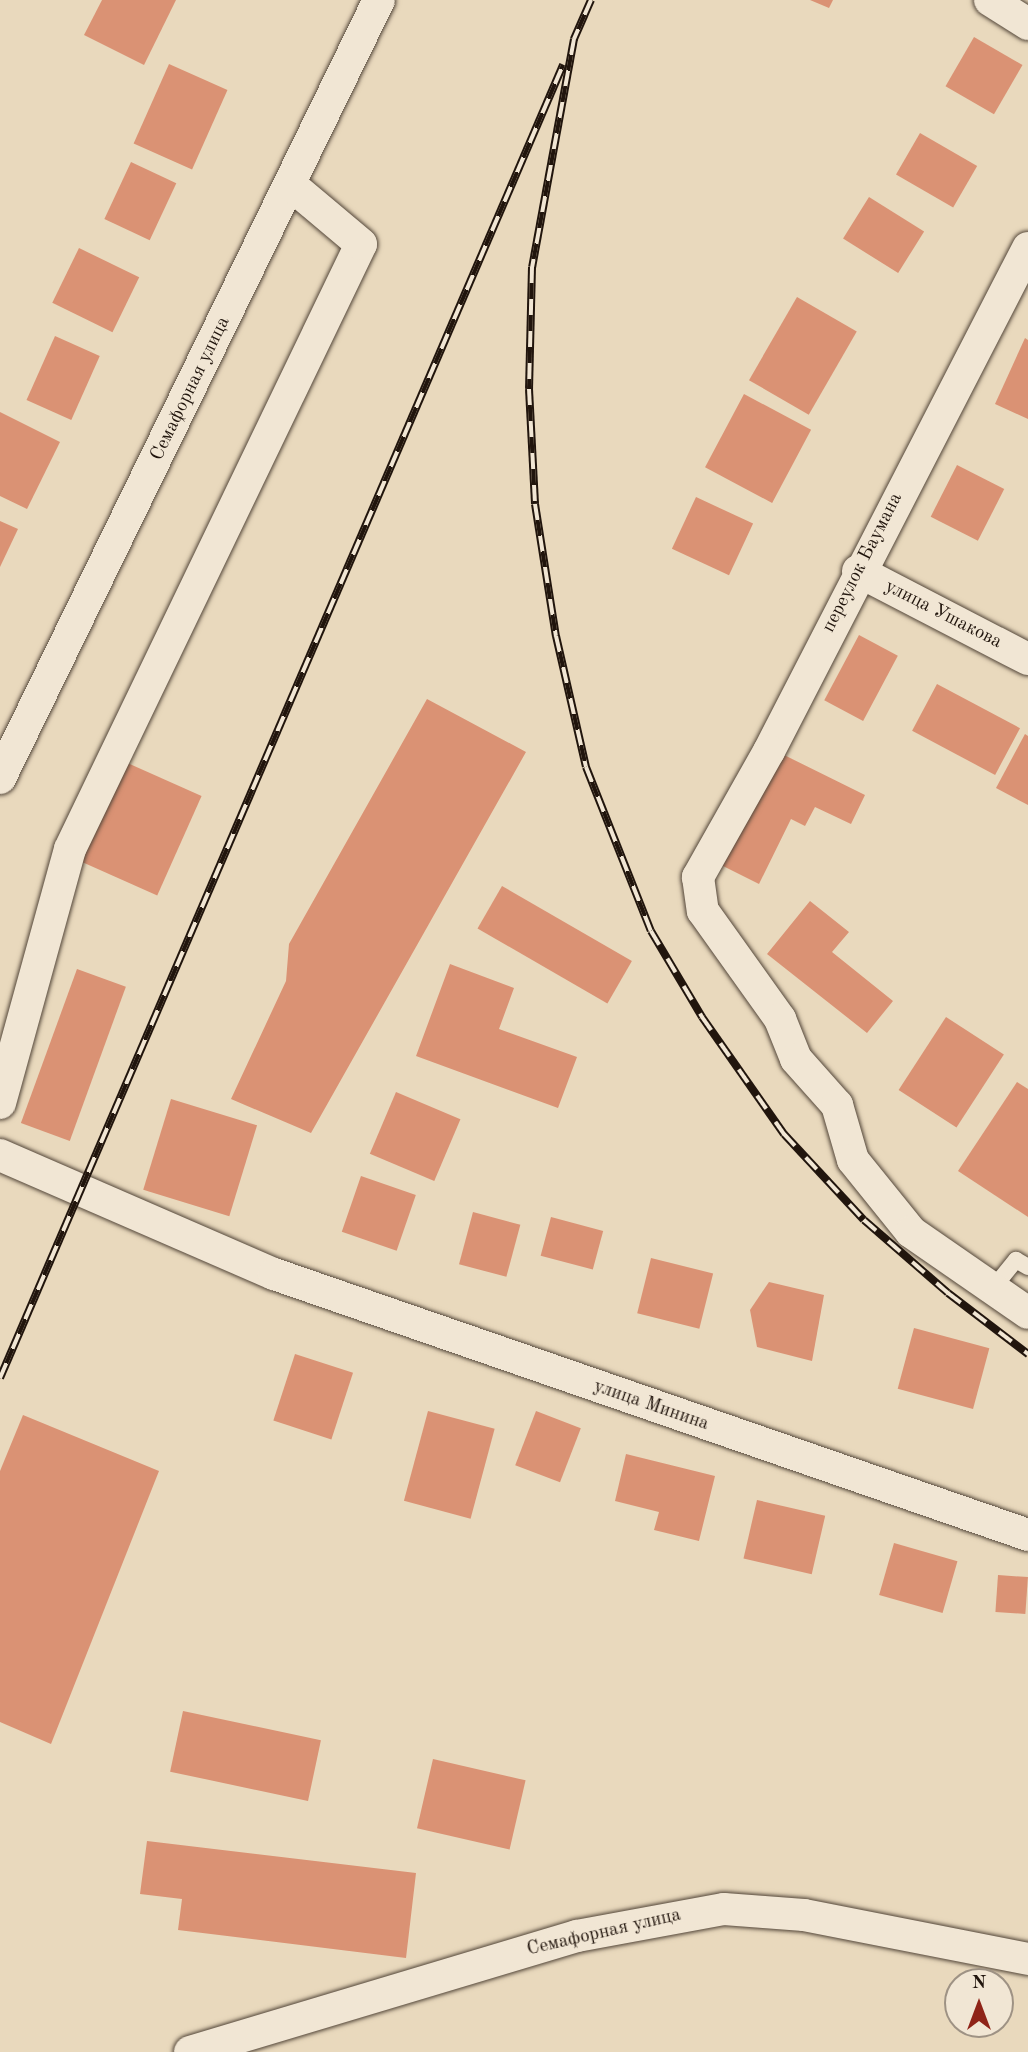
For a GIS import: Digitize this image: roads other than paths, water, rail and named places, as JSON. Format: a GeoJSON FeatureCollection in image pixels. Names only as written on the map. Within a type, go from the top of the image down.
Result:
{"type":"FeatureCollection","features":[{"type":"Feature","properties":{"kind":"street","name":"Семафорная улица"},"geometry":{"type":"LineString","coordinates":[[0,778],[379,0]]}},
{"type":"Feature","properties":{"kind":"street"},"geometry":{"type":"LineString","coordinates":[[990,0],[1028,24]]}},
{"type":"Feature","properties":{"kind":"street"},"geometry":{"type":"LineString","coordinates":[[0,1103],[70,849],[360,244],[291,184]]}},
{"type":"Feature","properties":{"kind":"street","name":"переулок Баумана"},"geometry":{"type":"LineString","coordinates":[[994,1287],[911,1232],[853,1160],[837,1105],[796,1059],[780,1019],[703,911],[698,877],[769,751],[858,571],[1028,248]]}},
{"type":"Feature","properties":{"kind":"street","name":"улица Ушакова"},"geometry":{"type":"LineString","coordinates":[[858,571],[1028,659]]}},
{"type":"Feature","properties":{"kind":"street","name":"улица Минина"},"geometry":{"type":"LineString","coordinates":[[0,1155],[274,1274],[1028,1535]]}},
{"type":"Feature","properties":{"kind":"street"},"geometry":{"type":"LineString","coordinates":[[994,1287],[1028,1313]]}},
{"type":"Feature","properties":{"kind":"street","name":"Семафорная улица"},"geometry":{"type":"LineString","coordinates":[[190,2052],[577,1936],[724,1909],[804,1915],[1028,1959]]}},
{"type":"Feature","properties":{"kind":"lane"},"geometry":{"type":"LineString","coordinates":[[994,1287],[1016,1260],[1028,1267]]}},
{"type":"Feature","properties":{"kind":"railway"},"geometry":{"type":"LineString","coordinates":[[591,0],[574,39],[532,267],[529,389],[535,504],[556,636],[586,767],[651,931],[702,1017],[784,1134],[864,1220],[948,1293],[1028,1354]]}},
{"type":"Feature","properties":{"kind":"railway"},"geometry":{"type":"LineString","coordinates":[[0,1378],[563,65]]}}]}
